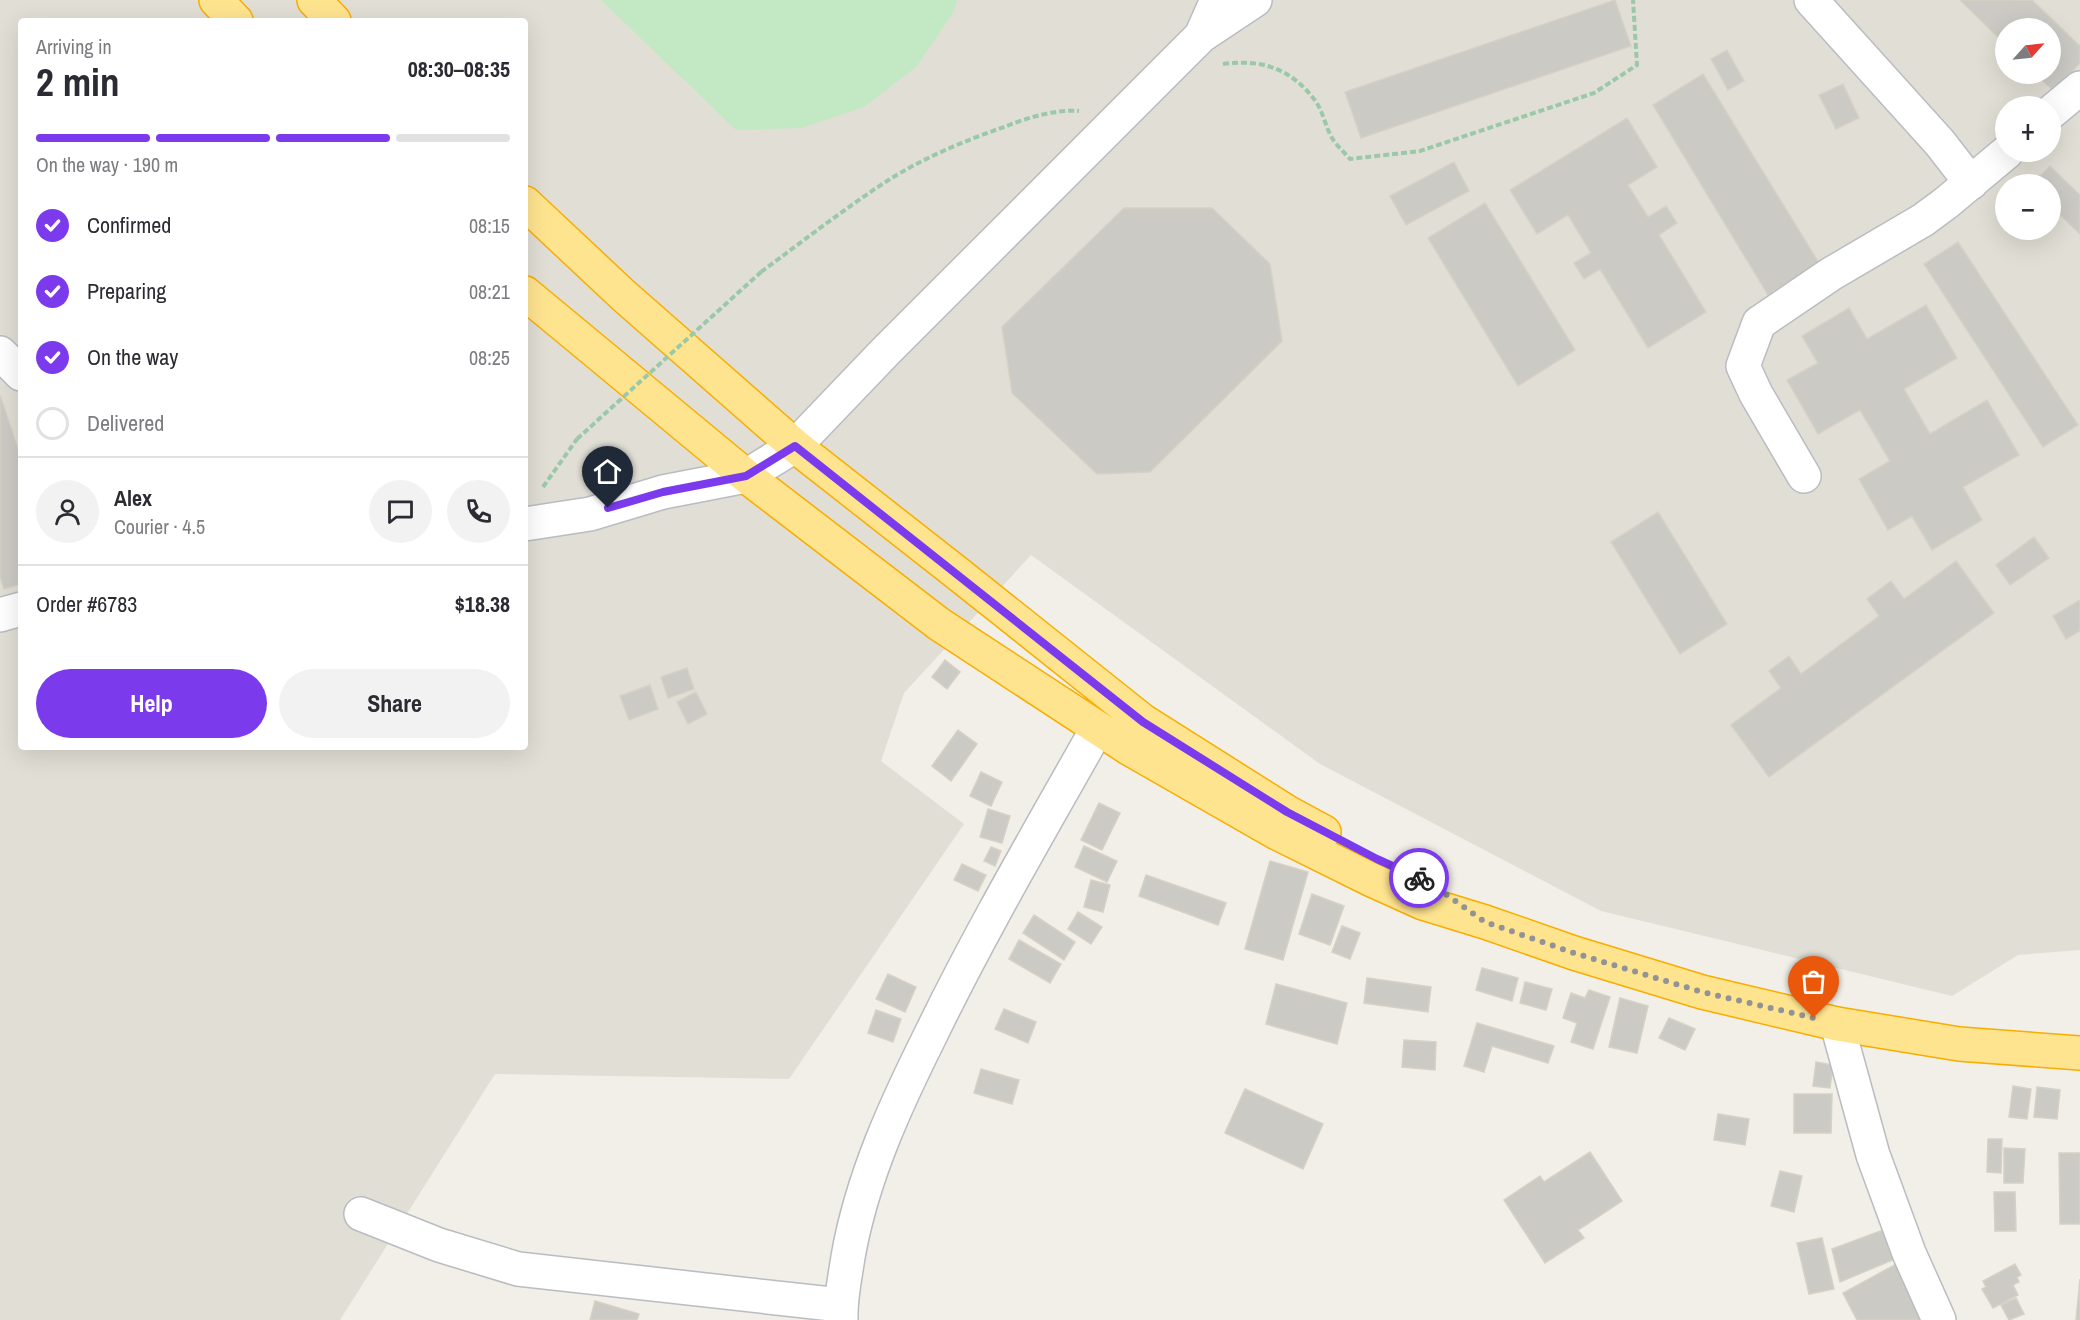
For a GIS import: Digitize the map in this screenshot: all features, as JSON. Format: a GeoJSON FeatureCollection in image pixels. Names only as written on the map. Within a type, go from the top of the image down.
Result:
{"type":"FeatureCollection","features":[{"type":"Feature","properties":{"kind":"highway"},"geometry":{"type":"LineString","coordinates":[[216,0],[233,18]]}},
{"type":"Feature","properties":{"kind":"highway"},"geometry":{"type":"LineString","coordinates":[[314,0],[331,18]]}},
{"type":"Feature","properties":{"kind":"highway"},"geometry":{"type":"LineString","coordinates":[[528,206],[623,295],[795,446],[1143,722],[1287,812],[1377,859],[1430,883],[1485,922]]}},
{"type":"Feature","properties":{"kind":"highway"},"geometry":{"type":"LineString","coordinates":[[528,295],[746,476],[939,624],[1097,729],[1275,832],[1363,876],[1423,903],[1702,992],[1837,1024],[1959,1044],[2080,1053]]}},
{"type":"Feature","properties":{"kind":"street"},"geometry":{"type":"LineString","coordinates":[[1201,36],[1217,0]]}},
{"type":"Feature","properties":{"kind":"street"},"geometry":{"type":"LineString","coordinates":[[528,524],[590,514],[663,492],[746,476],[795,446],[885,352],[1201,36],[1255,0]]}},
{"type":"Feature","properties":{"kind":"street"},"geometry":{"type":"LineString","coordinates":[[1811,0],[1940,143],[1971,183]]}},
{"type":"Feature","properties":{"kind":"street"},"geometry":{"type":"LineString","coordinates":[[2061,104],[2080,88]]}},
{"type":"Feature","properties":{"kind":"street"},"geometry":{"type":"LineString","coordinates":[[1804,476],[1756,394],[1743,366],[1760,324],[1831,274],[1923,220],[1995,162]]}},
{"type":"Feature","properties":{"kind":"street"},"geometry":{"type":"LineString","coordinates":[[0,353],[18,371]]}},
{"type":"Feature","properties":{"kind":"street"},"geometry":{"type":"LineString","coordinates":[[0,615],[18,610]]}},
{"type":"Feature","properties":{"kind":"street"},"geometry":{"type":"LineString","coordinates":[[361,1214],[439,1245],[518,1269],[840,1312],[854,1223],[866,1181],[907,1083],[955,985],[1097,729]]}},
{"type":"Feature","properties":{"kind":"street"},"geometry":{"type":"LineString","coordinates":[[1837,1024],[1873,1155],[1909,1253],[1938,1320]]}},
{"type":"Feature","properties":{"kind":"path"},"geometry":{"type":"LineString","coordinates":[[1167,71],[1237,62],[1263,63],[1290,76],[1316,100],[1332,138],[1350,159],[1420,151],[1594,93],[1637,65],[1633,0]]}},
{"type":"Feature","properties":{"kind":"path"},"geometry":{"type":"LineString","coordinates":[[538,494],[577,439],[761,272],[889,179],[975,137],[1022,120],[1069,110],[1122,115]]}},
{"type":"Feature","properties":{"kind":"shaded area"},"geometry":{"type":"Polygon","coordinates":[[[0,0],[2080,0],[2080,950],[2018,955],[1952,996],[1601,911],[1320,764],[1031,555],[904,693],[881,761],[964,824],[789,1079],[495,1074],[340,1320],[0,1320],[0,0]]]}},
{"type":"Feature","properties":{"kind":"green space"},"geometry":{"type":"Polygon","coordinates":[[[601,0],[957,0],[953,13],[916,67],[864,107],[802,128],[736,130],[601,0]]]}},
{"type":"Feature","properties":{"kind":"building"},"geometry":{"type":"Polygon","coordinates":[[[1615,0],[1631,46],[1361,138],[1345,92],[1615,0]]]}},
{"type":"Feature","properties":{"kind":"building"},"geometry":{"type":"Polygon","coordinates":[[[1960,0],[2032,0],[2051,18],[1995,18],[1995,34],[1960,0]]]}},
{"type":"Feature","properties":{"kind":"building"},"geometry":{"type":"Polygon","coordinates":[[[2061,28],[2080,46],[2080,63],[2061,83],[2061,28]]]}},
{"type":"Feature","properties":{"kind":"building"},"geometry":{"type":"Polygon","coordinates":[[[1727,50],[1744,81],[1728,90],[1711,59],[1727,50]]]}},
{"type":"Feature","properties":{"kind":"building"},"geometry":{"type":"Polygon","coordinates":[[[1703,74],[1819,263],[1768,295],[1653,105],[1703,74]]]}},
{"type":"Feature","properties":{"kind":"building"},"geometry":{"type":"Polygon","coordinates":[[[1843,84],[1859,118],[1836,129],[1819,95],[1843,84]]]}},
{"type":"Feature","properties":{"kind":"building"},"geometry":{"type":"Polygon","coordinates":[[[2046,84],[2060,84],[2054,91],[2046,84]]]}},
{"type":"Feature","properties":{"kind":"building"},"geometry":{"type":"Polygon","coordinates":[[[1627,118],[1657,167],[1628,185],[1648,217],[1666,206],[1677,223],[1659,235],[1706,312],[1648,348],[1600,269],[1584,279],[1574,263],[1591,253],[1568,215],[1537,234],[1510,190],[1627,118]]]}},
{"type":"Feature","properties":{"kind":"building"},"geometry":{"type":"Polygon","coordinates":[[[1454,162],[1469,191],[1406,225],[1390,196],[1454,162]]]}},
{"type":"Feature","properties":{"kind":"building"},"geometry":{"type":"Polygon","coordinates":[[[2050,166],[2058,174],[2042,174],[2050,166]]]}},
{"type":"Feature","properties":{"kind":"building"},"geometry":{"type":"Polygon","coordinates":[[[2061,177],[2080,195],[2080,234],[2061,216],[2061,177]]]}},
{"type":"Feature","properties":{"kind":"building"},"geometry":{"type":"Polygon","coordinates":[[[1485,203],[1575,350],[1518,386],[1428,238],[1485,203]]]}},
{"type":"Feature","properties":{"kind":"building"},"geometry":{"type":"Polygon","coordinates":[[[1124,208],[1212,208],[1270,264],[1282,341],[1150,472],[1097,474],[1012,393],[1002,327],[1124,208]]]}},
{"type":"Feature","properties":{"kind":"building"},"geometry":{"type":"Polygon","coordinates":[[[1958,242],[2078,425],[2043,447],[1924,264],[1958,242]]]}},
{"type":"Feature","properties":{"kind":"building"},"geometry":{"type":"Polygon","coordinates":[[[1926,305],[1957,358],[1904,389],[1930,434],[1987,400],[2019,455],[1963,487],[1982,520],[1932,550],[1912,516],[1888,530],[1859,479],[1890,461],[1860,410],[1818,434],[1787,380],[1818,363],[1802,336],[1849,308],[1867,339],[1926,305]]]}},
{"type":"Feature","properties":{"kind":"building"},"geometry":{"type":"Polygon","coordinates":[[[0,395],[18,449],[18,585],[4,589],[0,577],[0,395]]]}},
{"type":"Feature","properties":{"kind":"building"},"geometry":{"type":"Polygon","coordinates":[[[1658,512],[1727,624],[1680,654],[1611,542],[1658,512]]]}},
{"type":"Feature","properties":{"kind":"building"},"geometry":{"type":"Polygon","coordinates":[[[2034,537],[2049,558],[2010,585],[1996,565],[2034,537]]]}},
{"type":"Feature","properties":{"kind":"building"},"geometry":{"type":"Polygon","coordinates":[[[1956,561],[1994,613],[1769,777],[1731,725],[1781,688],[1769,671],[1789,656],[1801,674],[1879,616],[1867,599],[1891,581],[1904,599],[1956,561]]]}},
{"type":"Feature","properties":{"kind":"building"},"geometry":{"type":"Polygon","coordinates":[[[2080,600],[2080,631],[2066,639],[2053,616],[2080,600]]]}},
{"type":"Feature","properties":{"kind":"building"},"geometry":{"type":"Polygon","coordinates":[[[945,660],[960,672],[947,689],[932,677],[945,660]]]}},
{"type":"Feature","properties":{"kind":"building"},"geometry":{"type":"Polygon","coordinates":[[[687,668],[694,689],[668,698],[661,677],[687,668]]]}},
{"type":"Feature","properties":{"kind":"building"},"geometry":{"type":"Polygon","coordinates":[[[650,685],[658,709],[629,720],[620,696],[650,685]]]}},
{"type":"Feature","properties":{"kind":"building"},"geometry":{"type":"Polygon","coordinates":[[[696,692],[707,714],[688,724],[677,702],[696,692]]]}},
{"type":"Feature","properties":{"kind":"building"},"geometry":{"type":"Polygon","coordinates":[[[958,730],[977,744],[951,781],[932,766],[958,730]]]}},
{"type":"Feature","properties":{"kind":"building"},"geometry":{"type":"Polygon","coordinates":[[[981,772],[1002,782],[991,806],[970,796],[981,772]]]}},
{"type":"Feature","properties":{"kind":"building"},"geometry":{"type":"Polygon","coordinates":[[[1099,803],[1120,813],[1102,850],[1081,840],[1099,803]]]}},
{"type":"Feature","properties":{"kind":"building"},"geometry":{"type":"Polygon","coordinates":[[[988,809],[1010,816],[1002,843],[980,837],[988,809]]]}},
{"type":"Feature","properties":{"kind":"building"},"geometry":{"type":"Polygon","coordinates":[[[1084,846],[1117,861],[1107,882],[1075,867],[1084,846]]]}},
{"type":"Feature","properties":{"kind":"building"},"geometry":{"type":"Polygon","coordinates":[[[991,847],[1001,851],[995,866],[984,861],[991,847]]]}},
{"type":"Feature","properties":{"kind":"building"},"geometry":{"type":"Polygon","coordinates":[[[1270,861],[1308,872],[1283,960],[1245,949],[1270,861]]]}},
{"type":"Feature","properties":{"kind":"building"},"geometry":{"type":"Polygon","coordinates":[[[962,864],[986,875],[978,891],[954,880],[962,864]]]}},
{"type":"Feature","properties":{"kind":"building"},"geometry":{"type":"Polygon","coordinates":[[[1146,875],[1226,903],[1218,925],[1139,896],[1146,875]]]}},
{"type":"Feature","properties":{"kind":"building"},"geometry":{"type":"Polygon","coordinates":[[[1091,880],[1110,885],[1103,912],[1084,907],[1091,880]]]}},
{"type":"Feature","properties":{"kind":"building"},"geometry":{"type":"Polygon","coordinates":[[[1312,894],[1344,906],[1330,945],[1299,934],[1312,894]]]}},
{"type":"Feature","properties":{"kind":"building"},"geometry":{"type":"Polygon","coordinates":[[[1078,912],[1102,927],[1091,944],[1068,929],[1078,912]]]}},
{"type":"Feature","properties":{"kind":"building"},"geometry":{"type":"Polygon","coordinates":[[[1034,915],[1075,942],[1064,960],[1023,933],[1034,915]]]}},
{"type":"Feature","properties":{"kind":"building"},"geometry":{"type":"Polygon","coordinates":[[[1342,926],[1360,933],[1350,959],[1332,952],[1342,926]]]}},
{"type":"Feature","properties":{"kind":"building"},"geometry":{"type":"Polygon","coordinates":[[[1019,940],[1061,964],[1050,983],[1009,959],[1019,940]]]}},
{"type":"Feature","properties":{"kind":"building"},"geometry":{"type":"Polygon","coordinates":[[[1482,968],[1518,978],[1512,1001],[1476,990],[1482,968]]]}},
{"type":"Feature","properties":{"kind":"building"},"geometry":{"type":"Polygon","coordinates":[[[888,974],[916,987],[905,1012],[876,999],[888,974]]]}},
{"type":"Feature","properties":{"kind":"building"},"geometry":{"type":"Polygon","coordinates":[[[1367,978],[1431,987],[1428,1012],[1364,1003],[1367,978]]]}},
{"type":"Feature","properties":{"kind":"building"},"geometry":{"type":"Polygon","coordinates":[[[1525,982],[1552,989],[1546,1010],[1520,1003],[1525,982]]]}},
{"type":"Feature","properties":{"kind":"building"},"geometry":{"type":"Polygon","coordinates":[[[1276,984],[1347,1003],[1337,1044],[1266,1024],[1276,984]]]}},
{"type":"Feature","properties":{"kind":"building"},"geometry":{"type":"Polygon","coordinates":[[[1589,990],[1610,997],[1593,1049],[1571,1042],[1577,1023],[1563,1018],[1571,993],[1585,998],[1589,990]]]}},
{"type":"Feature","properties":{"kind":"building"},"geometry":{"type":"Polygon","coordinates":[[[1620,998],[1648,1006],[1637,1053],[1609,1047],[1620,998]]]}},
{"type":"Feature","properties":{"kind":"building"},"geometry":{"type":"Polygon","coordinates":[[[1004,1009],[1036,1022],[1028,1043],[995,1029],[1004,1009]]]}},
{"type":"Feature","properties":{"kind":"building"},"geometry":{"type":"Polygon","coordinates":[[[876,1010],[901,1019],[893,1042],[868,1033],[876,1010]]]}},
{"type":"Feature","properties":{"kind":"building"},"geometry":{"type":"Polygon","coordinates":[[[1669,1018],[1695,1029],[1685,1050],[1659,1038],[1669,1018]]]}},
{"type":"Feature","properties":{"kind":"building"},"geometry":{"type":"Polygon","coordinates":[[[1477,1023],[1554,1046],[1548,1063],[1492,1046],[1484,1072],[1464,1066],[1477,1023]]]}},
{"type":"Feature","properties":{"kind":"building"},"geometry":{"type":"Polygon","coordinates":[[[1404,1040],[1436,1042],[1435,1070],[1402,1067],[1404,1040]]]}},
{"type":"Feature","properties":{"kind":"building"},"geometry":{"type":"Polygon","coordinates":[[[1816,1062],[1833,1065],[1830,1088],[1813,1086],[1816,1062]]]}},
{"type":"Feature","properties":{"kind":"building"},"geometry":{"type":"Polygon","coordinates":[[[981,1069],[1019,1080],[1012,1104],[974,1093],[981,1069]]]}},
{"type":"Feature","properties":{"kind":"building"},"geometry":{"type":"Polygon","coordinates":[[[2013,1086],[2031,1089],[2027,1119],[2009,1117],[2013,1086]]]}},
{"type":"Feature","properties":{"kind":"building"},"geometry":{"type":"Polygon","coordinates":[[[2037,1087],[2060,1090],[2057,1119],[2034,1117],[2037,1087]]]}},
{"type":"Feature","properties":{"kind":"building"},"geometry":{"type":"Polygon","coordinates":[[[1245,1089],[1323,1124],[1303,1169],[1225,1133],[1245,1089]]]}},
{"type":"Feature","properties":{"kind":"building"},"geometry":{"type":"Polygon","coordinates":[[[1794,1094],[1832,1094],[1831,1133],[1794,1133],[1794,1094]]]}},
{"type":"Feature","properties":{"kind":"building"},"geometry":{"type":"Polygon","coordinates":[[[1718,1114],[1749,1119],[1745,1145],[1714,1140],[1718,1114]]]}},
{"type":"Feature","properties":{"kind":"building"},"geometry":{"type":"Polygon","coordinates":[[[1988,1139],[2002,1139],[2001,1173],[1987,1172],[1988,1139]]]}},
{"type":"Feature","properties":{"kind":"building"},"geometry":{"type":"Polygon","coordinates":[[[2004,1148],[2025,1149],[2023,1183],[2004,1183],[2004,1148]]]}},
{"type":"Feature","properties":{"kind":"building"},"geometry":{"type":"Polygon","coordinates":[[[1590,1152],[1622,1201],[1578,1230],[1584,1238],[1545,1263],[1504,1200],[1540,1176],[1544,1182],[1590,1152]]]}},
{"type":"Feature","properties":{"kind":"building"},"geometry":{"type":"Polygon","coordinates":[[[2059,1153],[2080,1153],[2080,1224],[2060,1224],[2059,1153]]]}},
{"type":"Feature","properties":{"kind":"building"},"geometry":{"type":"Polygon","coordinates":[[[1780,1171],[1802,1176],[1794,1212],[1771,1206],[1780,1171]]]}},
{"type":"Feature","properties":{"kind":"building"},"geometry":{"type":"Polygon","coordinates":[[[1994,1192],[2015,1192],[2016,1231],[1995,1231],[1994,1192]]]}},
{"type":"Feature","properties":{"kind":"building"},"geometry":{"type":"Polygon","coordinates":[[[1886,1229],[1897,1258],[1840,1282],[1832,1249],[1886,1229]]]}},
{"type":"Feature","properties":{"kind":"building"},"geometry":{"type":"Polygon","coordinates":[[[1822,1238],[1834,1289],[1809,1294],[1797,1243],[1822,1238]]]}},
{"type":"Feature","properties":{"kind":"building"},"geometry":{"type":"Polygon","coordinates":[[[1900,1262],[1930,1320],[1857,1320],[1843,1293],[1900,1262]]]}},
{"type":"Feature","properties":{"kind":"building"},"geometry":{"type":"Polygon","coordinates":[[[2015,1264],[2021,1275],[2017,1277],[2019,1282],[2013,1285],[2018,1295],[1993,1308],[1982,1289],[1986,1287],[1983,1281],[2015,1264]]]}},
{"type":"Feature","properties":{"kind":"building"},"geometry":{"type":"Polygon","coordinates":[[[2080,1279],[2080,1320],[2076,1320],[2080,1279]]]}},
{"type":"Feature","properties":{"kind":"building"},"geometry":{"type":"Polygon","coordinates":[[[2016,1298],[2024,1314],[2009,1320],[2001,1305],[2016,1298]]]}},
{"type":"Feature","properties":{"kind":"building"},"geometry":{"type":"Polygon","coordinates":[[[595,1301],[639,1314],[637,1320],[590,1320],[595,1301]]]}},
{"type":"Feature","properties":{"kind":"way so far"},"geometry":{"type":"LineString","coordinates":[[1419,878],[1430,883],[1485,922],[1574,953],[1702,992],[1814,1018]]}},
{"type":"Feature","properties":{"kind":"route"},"geometry":{"type":"LineString","coordinates":[[608,508],[663,492],[746,476],[795,446],[1143,722],[1287,812],[1419,878]]}}]}
